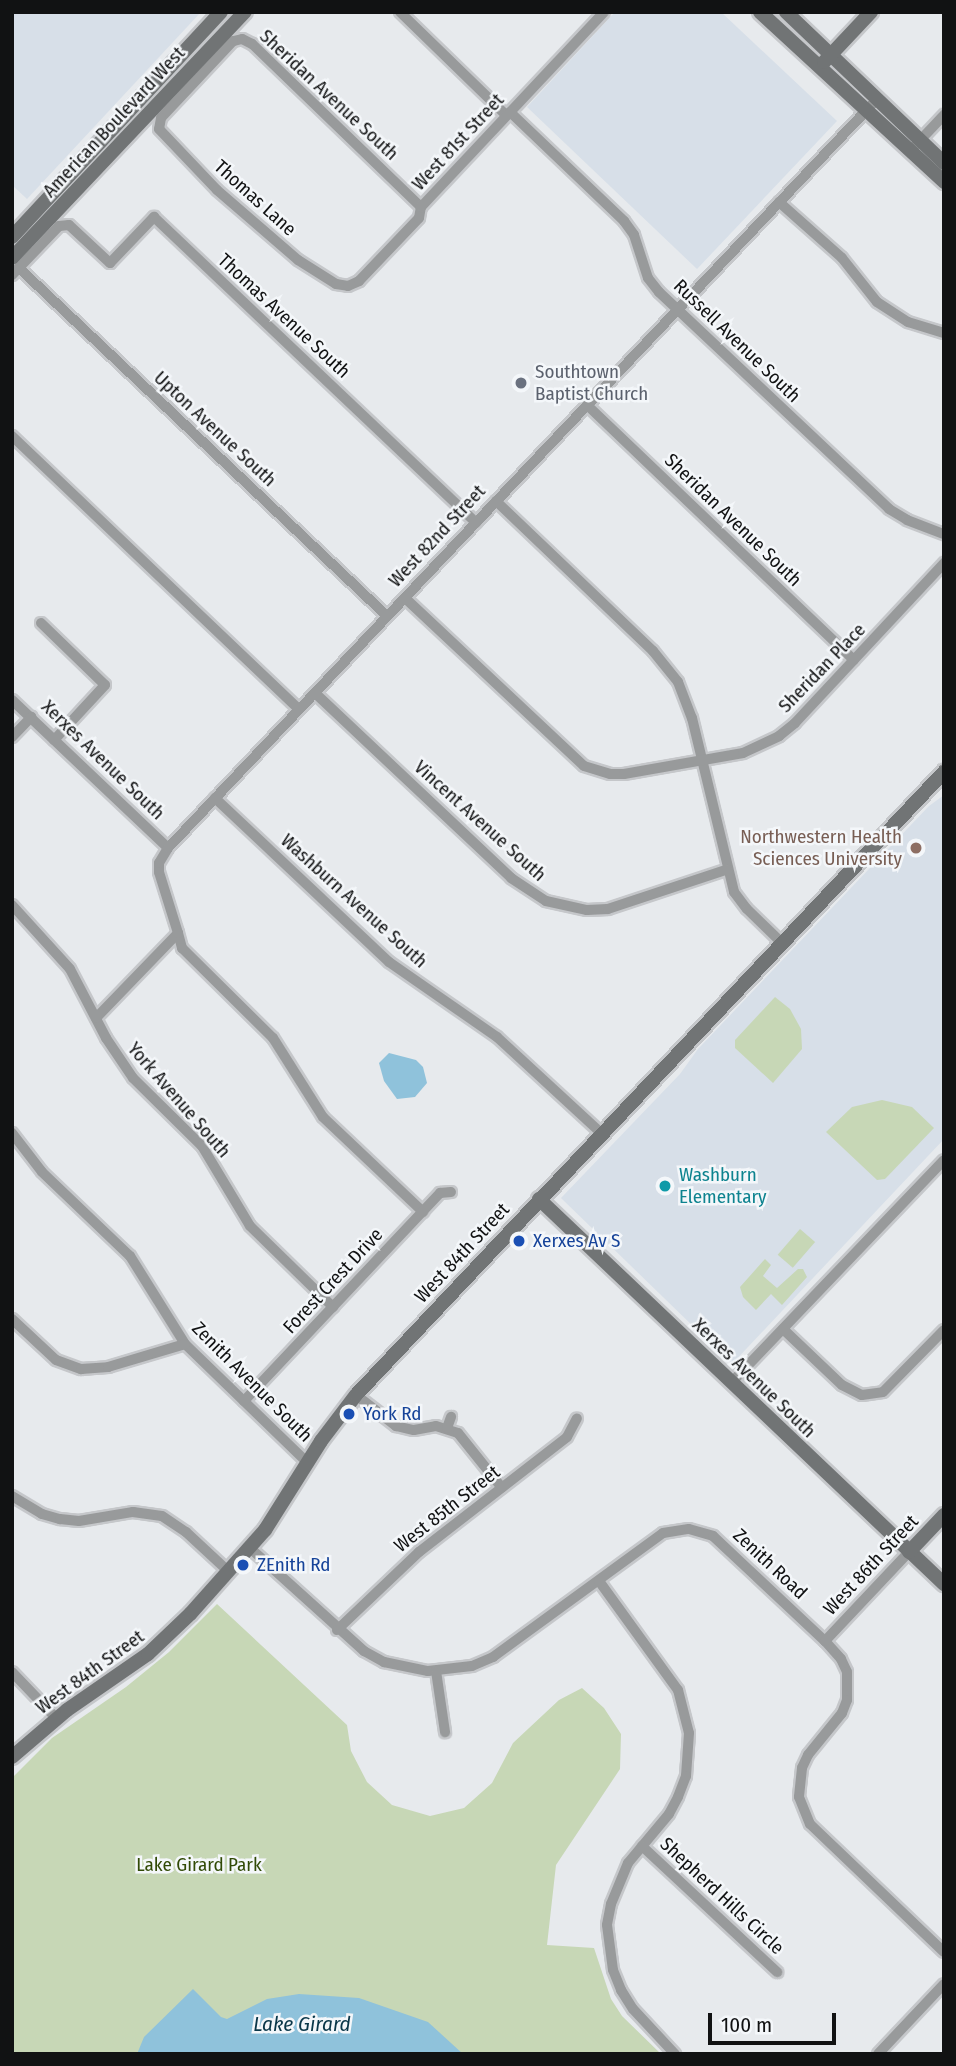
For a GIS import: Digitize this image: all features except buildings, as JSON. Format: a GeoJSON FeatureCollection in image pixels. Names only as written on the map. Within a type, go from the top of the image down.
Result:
{"type":"FeatureCollection","features":[{"type":"Feature","properties":{"kind":"street","name":"American Boulevard West"},"geometry":{"type":"LineString","coordinates":[[15,267],[54,202],[221,12]]}},
{"type":"Feature","properties":{"kind":"street","name":"American Boulevard West"},"geometry":{"type":"LineString","coordinates":[[12,237],[54,202],[245,12]]}},
{"type":"Feature","properties":{"kind":"street","name":"Russell Avenue South"},"geometry":{"type":"LineString","coordinates":[[400,12],[624,221],[634,235],[649,278],[677,309],[889,509],[907,520],[944,534]]}},
{"type":"Feature","properties":{"kind":"street"},"geometry":{"type":"LineString","coordinates":[[585,12],[595,22]]}},
{"type":"Feature","properties":{"kind":"street","name":"West 81st Street"},"geometry":{"type":"LineString","coordinates":[[336,284],[348,286],[359,281],[419,218],[421,207],[604,12]]}},
{"type":"Feature","properties":{"kind":"street"},"geometry":{"type":"LineString","coordinates":[[760,12],[944,182]]}},
{"type":"Feature","properties":{"kind":"street"},"geometry":{"type":"LineString","coordinates":[[786,12],[944,163]]}},
{"type":"Feature","properties":{"kind":"street"},"geometry":{"type":"LineString","coordinates":[[819,67],[871,12]]}},
{"type":"Feature","properties":{"kind":"street","name":"Sheridan Avenue South"},"geometry":{"type":"LineString","coordinates":[[159,129],[161,118],[233,41],[243,39],[252,44],[421,207]]}},
{"type":"Feature","properties":{"kind":"street","name":"West 82nd Street"},"geometry":{"type":"LineString","coordinates":[[168,848],[877,99]]}},
{"type":"Feature","properties":{"kind":"street"},"geometry":{"type":"LineString","coordinates":[[909,151],[944,115]]}},
{"type":"Feature","properties":{"kind":"street","name":"Thomas Lane"},"geometry":{"type":"LineString","coordinates":[[159,129],[217,190],[298,260],[336,284]]}},
{"type":"Feature","properties":{"kind":"street"},"geometry":{"type":"LineString","coordinates":[[779,202],[842,258],[877,302],[908,322],[944,333]]}},
{"type":"Feature","properties":{"kind":"street","name":"Thomas Avenue South"},"geometry":{"type":"LineString","coordinates":[[15,267],[60,226],[69,225],[110,263],[154,217],[476,523]]}},
{"type":"Feature","properties":{"kind":"street","name":"Upton Avenue South"},"geometry":{"type":"LineString","coordinates":[[15,267],[387,616]]}},
{"type":"Feature","properties":{"kind":"street","name":"Sheridan Avenue South"},"geometry":{"type":"LineString","coordinates":[[587,405],[854,660]]}},
{"type":"Feature","properties":{"kind":"street"},"geometry":{"type":"LineString","coordinates":[[12,436],[299,709]]}},
{"type":"Feature","properties":{"kind":"street"},"geometry":{"type":"LineString","coordinates":[[496,501],[667,665],[687,699],[728,870],[740,901],[782,943]]}},
{"type":"Feature","properties":{"kind":"street","name":"Sheridan Place"},"geometry":{"type":"LineString","coordinates":[[703,760],[743,753],[779,736],[944,563]]}},
{"type":"Feature","properties":{"kind":"street"},"geometry":{"type":"LineString","coordinates":[[405,598],[584,766],[610,774],[703,760]]}},
{"type":"Feature","properties":{"kind":"street"},"geometry":{"type":"LineString","coordinates":[[40,623],[105,685],[54,740]]}},
{"type":"Feature","properties":{"kind":"street","name":"Vincent Avenue South"},"geometry":{"type":"LineString","coordinates":[[315,693],[512,878],[546,901],[587,910],[608,909],[728,870]]}},
{"type":"Feature","properties":{"kind":"street","name":"Xerxes Avenue South"},"geometry":{"type":"LineString","coordinates":[[12,700],[168,848]]}},
{"type":"Feature","properties":{"kind":"street"},"geometry":{"type":"LineString","coordinates":[[12,737],[31,717]]}},
{"type":"Feature","properties":{"kind":"street","name":"West 84th Street"},"geometry":{"type":"LineString","coordinates":[[12,1758],[57,1719],[148,1654],[229,1572],[250,1548],[356,1395],[944,772]]}},
{"type":"Feature","properties":{"kind":"street","name":"Washburn Avenue South"},"geometry":{"type":"LineString","coordinates":[[215,798],[389,962],[498,1037],[601,1133]]}},
{"type":"Feature","properties":{"kind":"street"},"geometry":{"type":"LineString","coordinates":[[168,848],[159,863],[159,872],[182,948],[273,1038],[323,1117],[423,1212]]}},
{"type":"Feature","properties":{"kind":"street","name":"York Avenue South"},"geometry":{"type":"LineString","coordinates":[[12,905],[63,958],[133,1078],[202,1146],[250,1226],[332,1307]]}},
{"type":"Feature","properties":{"kind":"street"},"geometry":{"type":"LineString","coordinates":[[96,1018],[177,933]]}},
{"type":"Feature","properties":{"kind":"street","name":"Zenith Avenue South"},"geometry":{"type":"LineString","coordinates":[[12,1133],[42,1172],[130,1256],[185,1344],[308,1463]]}},
{"type":"Feature","properties":{"kind":"street"},"geometry":{"type":"LineString","coordinates":[[731,1383],[944,1160]]}},
{"type":"Feature","properties":{"kind":"street","name":"Forest Crest Drive"},"geometry":{"type":"LineString","coordinates":[[244,1401],[440,1193],[451,1192]]}},
{"type":"Feature","properties":{"kind":"street","name":"Xerxes Avenue South"},"geometry":{"type":"LineString","coordinates":[[539,1199],[944,1584]]}},
{"type":"Feature","properties":{"kind":"street"},"geometry":{"type":"LineString","coordinates":[[12,1320],[56,1360],[81,1369],[108,1367],[185,1344]]}},
{"type":"Feature","properties":{"kind":"street"},"geometry":{"type":"LineString","coordinates":[[783,1329],[842,1385],[862,1395],[883,1392],[944,1330]]}},
{"type":"Feature","properties":{"kind":"street"},"geometry":{"type":"LineString","coordinates":[[356,1395],[405,1430],[447,1428],[467,1441],[502,1488]]}},
{"type":"Feature","properties":{"kind":"street"},"geometry":{"type":"LineString","coordinates":[[447,1428],[451,1417]]}},
{"type":"Feature","properties":{"kind":"street","name":"West 85th Street"},"geometry":{"type":"LineString","coordinates":[[338,1630],[419,1552],[567,1437],[577,1418]]}},
{"type":"Feature","properties":{"kind":"street"},"geometry":{"type":"LineString","coordinates":[[12,1496],[42,1514],[60,1519],[79,1521],[133,1512],[162,1517],[186,1532],[229,1572]]}},
{"type":"Feature","properties":{"kind":"street","name":"West 86th Street"},"geometry":{"type":"LineString","coordinates":[[825,1640],[944,1515]]}},
{"type":"Feature","properties":{"kind":"street","name":"Zenith Road"},"geometry":{"type":"LineString","coordinates":[[250,1548],[364,1651],[405,1668],[436,1671],[472,1666],[493,1657],[663,1534],[676,1529],[701,1531],[723,1544],[825,1640],[841,1659],[847,1672],[847,1700],[842,1713],[812,1749],[802,1768],[799,1797],[803,1811],[820,1835],[944,1952]]}},
{"type":"Feature","properties":{"kind":"street"},"geometry":{"type":"LineString","coordinates":[[599,1581],[678,1690],[688,1722],[690,1755],[678,1797],[669,1814],[623,1872],[611,1903],[608,1947],[621,1990],[633,2009],[675,2054]]}},
{"type":"Feature","properties":{"kind":"street"},"geometry":{"type":"LineString","coordinates":[[436,1671],[445,1732]]}},
{"type":"Feature","properties":{"kind":"street"},"geometry":{"type":"LineString","coordinates":[[12,1672],[57,1719]]}},
{"type":"Feature","properties":{"kind":"street","name":"Shepherd Hills Circle"},"geometry":{"type":"LineString","coordinates":[[642,1846],[777,1972]]}},
{"type":"Feature","properties":{"kind":"street"},"geometry":{"type":"LineString","coordinates":[[878,2054],[944,1984]]}},
{"type":"Feature","properties":{"kind":"shaded area"},"geometry":{"type":"Polygon","coordinates":[[[12,12],[201,12],[27,199],[12,185],[12,12]]]}},
{"type":"Feature","properties":{"kind":"shaded area"},"geometry":{"type":"Polygon","coordinates":[[[615,12],[721,12],[837,121],[697,269],[527,107],[615,12]]]}},
{"type":"Feature","properties":{"kind":"shaded area"},"geometry":{"type":"Polygon","coordinates":[[[944,795],[944,1139],[732,1364],[561,1198],[680,1074],[698,1049],[849,890],[929,806],[944,795]]]}},
{"type":"Feature","properties":{"kind":"green space"},"geometry":{"type":"Polygon","coordinates":[[[775,997],[790,1009],[801,1029],[802,1049],[773,1083],[735,1048],[735,1040],[775,997]]]}},
{"type":"Feature","properties":{"kind":"green space"},"geometry":{"type":"Polygon","coordinates":[[[882,1100],[912,1107],[934,1128],[885,1179],[877,1180],[826,1132],[852,1107],[882,1100]]]}},
{"type":"Feature","properties":{"kind":"green space"},"geometry":{"type":"Polygon","coordinates":[[[800,1229],[815,1242],[793,1268],[778,1255],[800,1229]]]}},
{"type":"Feature","properties":{"kind":"green space"},"geometry":{"type":"Polygon","coordinates":[[[765,1259],[771,1265],[763,1276],[777,1288],[798,1269],[803,1269],[807,1277],[782,1305],[771,1294],[756,1310],[743,1297],[740,1287],[765,1259]]]}},
{"type":"Feature","properties":{"kind":"green space","name":"Lake Girard Park"},"geometry":{"type":"Polygon","coordinates":[[[217,1604],[347,1725],[351,1751],[367,1782],[392,1805],[430,1816],[464,1808],[492,1783],[513,1743],[559,1700],[582,1688],[604,1708],[621,1734],[620,1769],[556,1865],[547,1945],[594,1948],[611,1999],[622,2016],[661,2054],[12,2054],[12,1778],[52,1738],[126,1687],[169,1652],[217,1604]]]}},
{"type":"Feature","properties":{"kind":"water"},"geometry":{"type":"Polygon","coordinates":[[[389,1053],[416,1060],[423,1067],[427,1083],[415,1097],[397,1099],[384,1081],[379,1063],[389,1053]]]}},
{"type":"Feature","properties":{"kind":"water","name":"Lake Girard"},"geometry":{"type":"Polygon","coordinates":[[[193,1989],[221,2017],[227,2019],[267,1999],[299,1994],[359,1998],[428,2022],[463,2054],[137,2054],[144,2037],[193,1989]]]}},
{"type":"Feature","properties":{"kind":"place","name":"Southtown Baptist Church"},"geometry":{"type":"Point","coordinates":[521,383]}},
{"type":"Feature","properties":{"kind":"place","name":"Northwestern Health Sciences University"},"geometry":{"type":"Point","coordinates":[916,848]}},
{"type":"Feature","properties":{"kind":"place","name":"Washburn Elementary"},"geometry":{"type":"Point","coordinates":[665,1186]}},
{"type":"Feature","properties":{"kind":"place","name":"Xerxes Av S"},"geometry":{"type":"Point","coordinates":[519,1241]}},
{"type":"Feature","properties":{"kind":"place","name":"York Rd"},"geometry":{"type":"Point","coordinates":[349,1414]}},
{"type":"Feature","properties":{"kind":"place","name":"ZEnith Rd"},"geometry":{"type":"Point","coordinates":[243,1565]}}]}
